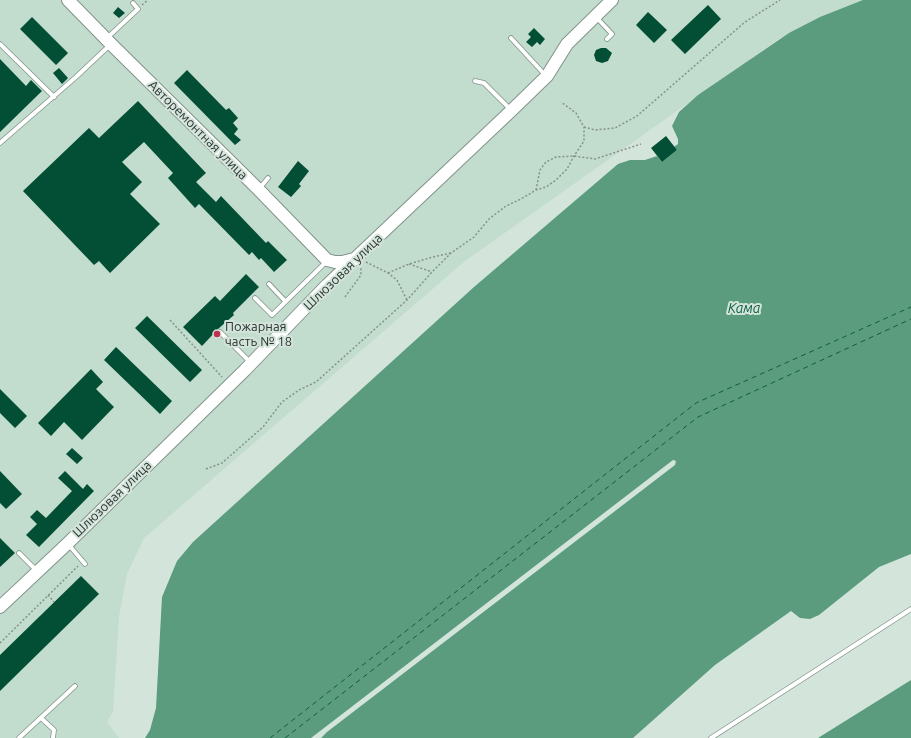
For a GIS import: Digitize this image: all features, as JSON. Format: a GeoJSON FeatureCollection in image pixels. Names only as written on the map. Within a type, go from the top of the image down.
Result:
{"type":"FeatureCollection","features":[{"type":"Feature","properties":{"kind":"street","name":"Авторемонтная улица"},"geometry":{"type":"LineString","coordinates":[[68,0],[258,189],[327,260]]}},
{"type":"Feature","properties":{"kind":"street","name":"Шлюзовая улица"},"geometry":{"type":"LineString","coordinates":[[0,607],[67,544],[251,363],[327,285],[358,259],[547,76],[567,44],[612,0]]}},
{"type":"Feature","properties":{"kind":"street"},"geometry":{"type":"LineString","coordinates":[[327,285],[327,260],[342,262],[358,259]]}},
{"type":"Feature","properties":{"kind":"lane"},"geometry":{"type":"LineString","coordinates":[[0,143],[76,77],[138,9],[133,3]]}},
{"type":"Feature","properties":{"kind":"lane"},"geometry":{"type":"LineString","coordinates":[[595,16],[612,34],[607,39]]}},
{"type":"Feature","properties":{"kind":"lane"},"geometry":{"type":"LineString","coordinates":[[511,38],[547,76]]}},
{"type":"Feature","properties":{"kind":"lane"},"geometry":{"type":"LineString","coordinates":[[0,44],[54,97]]}},
{"type":"Feature","properties":{"kind":"lane"},"geometry":{"type":"LineString","coordinates":[[475,81],[484,83],[512,110]]}},
{"type":"Feature","properties":{"kind":"lane"},"geometry":{"type":"LineString","coordinates":[[258,189],[268,178]]}},
{"type":"Feature","properties":{"kind":"lane"},"geometry":{"type":"LineString","coordinates":[[255,298],[272,315],[327,260]]}},
{"type":"Feature","properties":{"kind":"lane"},"geometry":{"type":"LineString","coordinates":[[269,284],[285,301]]}},
{"type":"Feature","properties":{"kind":"lane"},"geometry":{"type":"LineString","coordinates":[[220,332],[251,363]]}},
{"type":"Feature","properties":{"kind":"lane"},"geometry":{"type":"LineString","coordinates":[[67,544],[83,563]]}},
{"type":"Feature","properties":{"kind":"lane"},"geometry":{"type":"LineString","coordinates":[[20,553],[37,572]]}},
{"type":"Feature","properties":{"kind":"lane"},"geometry":{"type":"LineString","coordinates":[[711,738],[911,609]]}},
{"type":"Feature","properties":{"kind":"lane"},"geometry":{"type":"LineString","coordinates":[[19,738],[75,686]]}},
{"type":"Feature","properties":{"kind":"lane"},"geometry":{"type":"LineString","coordinates":[[41,718],[54,730],[53,738]]}},
{"type":"Feature","properties":{"kind":"path"},"geometry":{"type":"LineString","coordinates":[[584,127],[595,130],[615,128],[637,116],[745,22],[780,0]]}},
{"type":"Feature","properties":{"kind":"path"},"geometry":{"type":"LineString","coordinates":[[206,469],[222,463],[263,427],[282,402],[299,390],[316,382],[407,300],[451,253],[474,237],[489,219],[506,206],[536,190],[546,187],[567,169],[584,140],[584,127],[576,113],[561,102]]}},
{"type":"Feature","properties":{"kind":"path"},"geometry":{"type":"LineString","coordinates":[[536,190],[540,170],[546,162],[556,158],[574,156],[596,159],[641,144]]}},
{"type":"Feature","properties":{"kind":"path"},"geometry":{"type":"LineString","coordinates":[[388,273],[409,264],[451,253]]}},
{"type":"Feature","properties":{"kind":"path"},"geometry":{"type":"LineString","coordinates":[[358,259],[388,273],[397,280],[407,300]]}},
{"type":"Feature","properties":{"kind":"path"},"geometry":{"type":"LineString","coordinates":[[345,297],[361,275],[358,259]]}},
{"type":"Feature","properties":{"kind":"path"},"geometry":{"type":"LineString","coordinates":[[409,264],[432,272]]}},
{"type":"Feature","properties":{"kind":"path"},"geometry":{"type":"LineString","coordinates":[[170,320],[222,377]]}},
{"type":"Feature","properties":{"kind":"path"},"geometry":{"type":"LineString","coordinates":[[0,643],[48,595],[83,563]]}},
{"type":"Feature","properties":{"kind":"path"},"geometry":{"type":"LineString","coordinates":[[48,595],[54,602]]}},
{"type":"Feature","properties":{"kind":"shaded area"},"geometry":{"type":"Polygon","coordinates":[[[0,0],[881,0],[780,38],[465,261],[144,538],[127,574],[119,617],[113,711],[107,722],[119,738],[0,738],[0,0]]]}},
{"type":"Feature","properties":{"kind":"water","name":"Кама"},"geometry":{"type":"Polygon","coordinates":[[[863,0],[911,0],[911,554],[879,567],[819,615],[810,619],[800,618],[791,611],[715,665],[633,738],[321,738],[675,465],[676,461],[673,460],[311,738],[145,738],[150,730],[156,708],[162,597],[177,561],[193,542],[474,287],[618,164],[630,160],[645,160],[657,156],[662,162],[677,150],[674,147],[678,144],[678,139],[672,126],[679,112],[698,95],[789,33],[820,17],[863,0]]]}},
{"type":"Feature","properties":{"kind":"water"},"geometry":{"type":"Polygon","coordinates":[[[911,680],[911,738],[818,738],[911,680]]]}},
{"type":"Feature","properties":{"kind":"building"},"geometry":{"type":"Polygon","coordinates":[[[708,5],[721,19],[685,54],[671,40],[708,5]]]}},
{"type":"Feature","properties":{"kind":"building"},"geometry":{"type":"Polygon","coordinates":[[[118,7],[125,13],[119,18],[113,13],[118,7]]]}},
{"type":"Feature","properties":{"kind":"building"},"geometry":{"type":"Polygon","coordinates":[[[648,12],[667,30],[654,43],[636,25],[648,12]]]}},
{"type":"Feature","properties":{"kind":"building"},"geometry":{"type":"Polygon","coordinates":[[[32,17],[68,53],[56,65],[20,29],[32,17]]]}},
{"type":"Feature","properties":{"kind":"building"},"geometry":{"type":"Polygon","coordinates":[[[534,28],[545,39],[540,45],[537,42],[532,47],[526,42],[531,37],[528,34],[534,28]]]}},
{"type":"Feature","properties":{"kind":"building"},"geometry":{"type":"Polygon","coordinates":[[[606,48],[612,53],[608,61],[602,63],[596,61],[594,55],[596,50],[606,48]]]}},
{"type":"Feature","properties":{"kind":"building"},"geometry":{"type":"Polygon","coordinates":[[[0,59],[26,86],[31,80],[42,91],[0,132],[0,59]]]}},
{"type":"Feature","properties":{"kind":"building"},"geometry":{"type":"Polygon","coordinates":[[[59,68],[68,78],[62,84],[53,73],[59,68]]]}},
{"type":"Feature","properties":{"kind":"building"},"geometry":{"type":"Polygon","coordinates":[[[187,70],[226,110],[229,108],[238,118],[233,123],[238,129],[234,134],[241,140],[235,145],[174,83],[187,70]]]}},
{"type":"Feature","properties":{"kind":"building"},"geometry":{"type":"Polygon","coordinates":[[[138,101],[206,173],[196,182],[216,202],[221,196],[266,243],[268,241],[287,260],[274,272],[261,258],[259,260],[252,252],[249,255],[199,204],[195,208],[168,178],[173,173],[144,142],[122,162],[142,182],[130,194],[160,224],[110,273],[99,261],[94,265],[23,191],[89,128],[99,138],[138,101]]]}},
{"type":"Feature","properties":{"kind":"building"},"geometry":{"type":"Polygon","coordinates":[[[666,136],[677,150],[662,162],[651,148],[666,136]]]}},
{"type":"Feature","properties":{"kind":"building"},"geometry":{"type":"Polygon","coordinates":[[[298,161],[309,171],[299,184],[301,186],[291,197],[278,187],[298,161]]]}},
{"type":"Feature","properties":{"kind":"building"},"geometry":{"type":"Polygon","coordinates":[[[246,274],[259,287],[233,313],[234,315],[202,346],[183,327],[215,296],[220,301],[246,274]]]}},
{"type":"Feature","properties":{"kind":"building"},"geometry":{"type":"Polygon","coordinates":[[[147,316],[202,370],[190,382],[135,328],[147,316]]]}},
{"type":"Feature","properties":{"kind":"building"},"geometry":{"type":"Polygon","coordinates":[[[116,347],[172,401],[160,414],[104,360],[116,347]]]}},
{"type":"Feature","properties":{"kind":"building"},"geometry":{"type":"Polygon","coordinates":[[[91,369],[103,382],[96,389],[114,407],[82,440],[64,422],[51,436],[38,423],[91,369]]]}},
{"type":"Feature","properties":{"kind":"building"},"geometry":{"type":"Polygon","coordinates":[[[0,389],[27,416],[15,428],[0,413],[0,389]]]}},
{"type":"Feature","properties":{"kind":"building"},"geometry":{"type":"Polygon","coordinates":[[[72,448],[83,458],[77,464],[66,454],[72,448]]]}},
{"type":"Feature","properties":{"kind":"building"},"geometry":{"type":"Polygon","coordinates":[[[0,471],[22,494],[6,509],[0,503],[0,471]]]}},
{"type":"Feature","properties":{"kind":"building"},"geometry":{"type":"Polygon","coordinates":[[[65,471],[83,489],[87,484],[94,491],[39,547],[26,535],[37,524],[30,517],[37,510],[46,518],[72,491],[58,478],[65,471]]]}},
{"type":"Feature","properties":{"kind":"building"},"geometry":{"type":"Polygon","coordinates":[[[0,538],[15,553],[0,567],[0,538]]]}},
{"type":"Feature","properties":{"kind":"building"},"geometry":{"type":"Polygon","coordinates":[[[81,576],[99,594],[0,691],[0,655],[81,576]]]}},
{"type":"Feature","properties":{"kind":"ferry route"},"geometry":{"type":"LineString","coordinates":[[270,738],[696,403],[911,307]]}},
{"type":"Feature","properties":{"kind":"ferry route"},"geometry":{"type":"LineString","coordinates":[[285,738],[698,417],[911,319]]}},
{"type":"Feature","properties":{"kind":"place","name":"Пожарная часть № 18"},"geometry":{"type":"Point","coordinates":[217,334]}}]}
